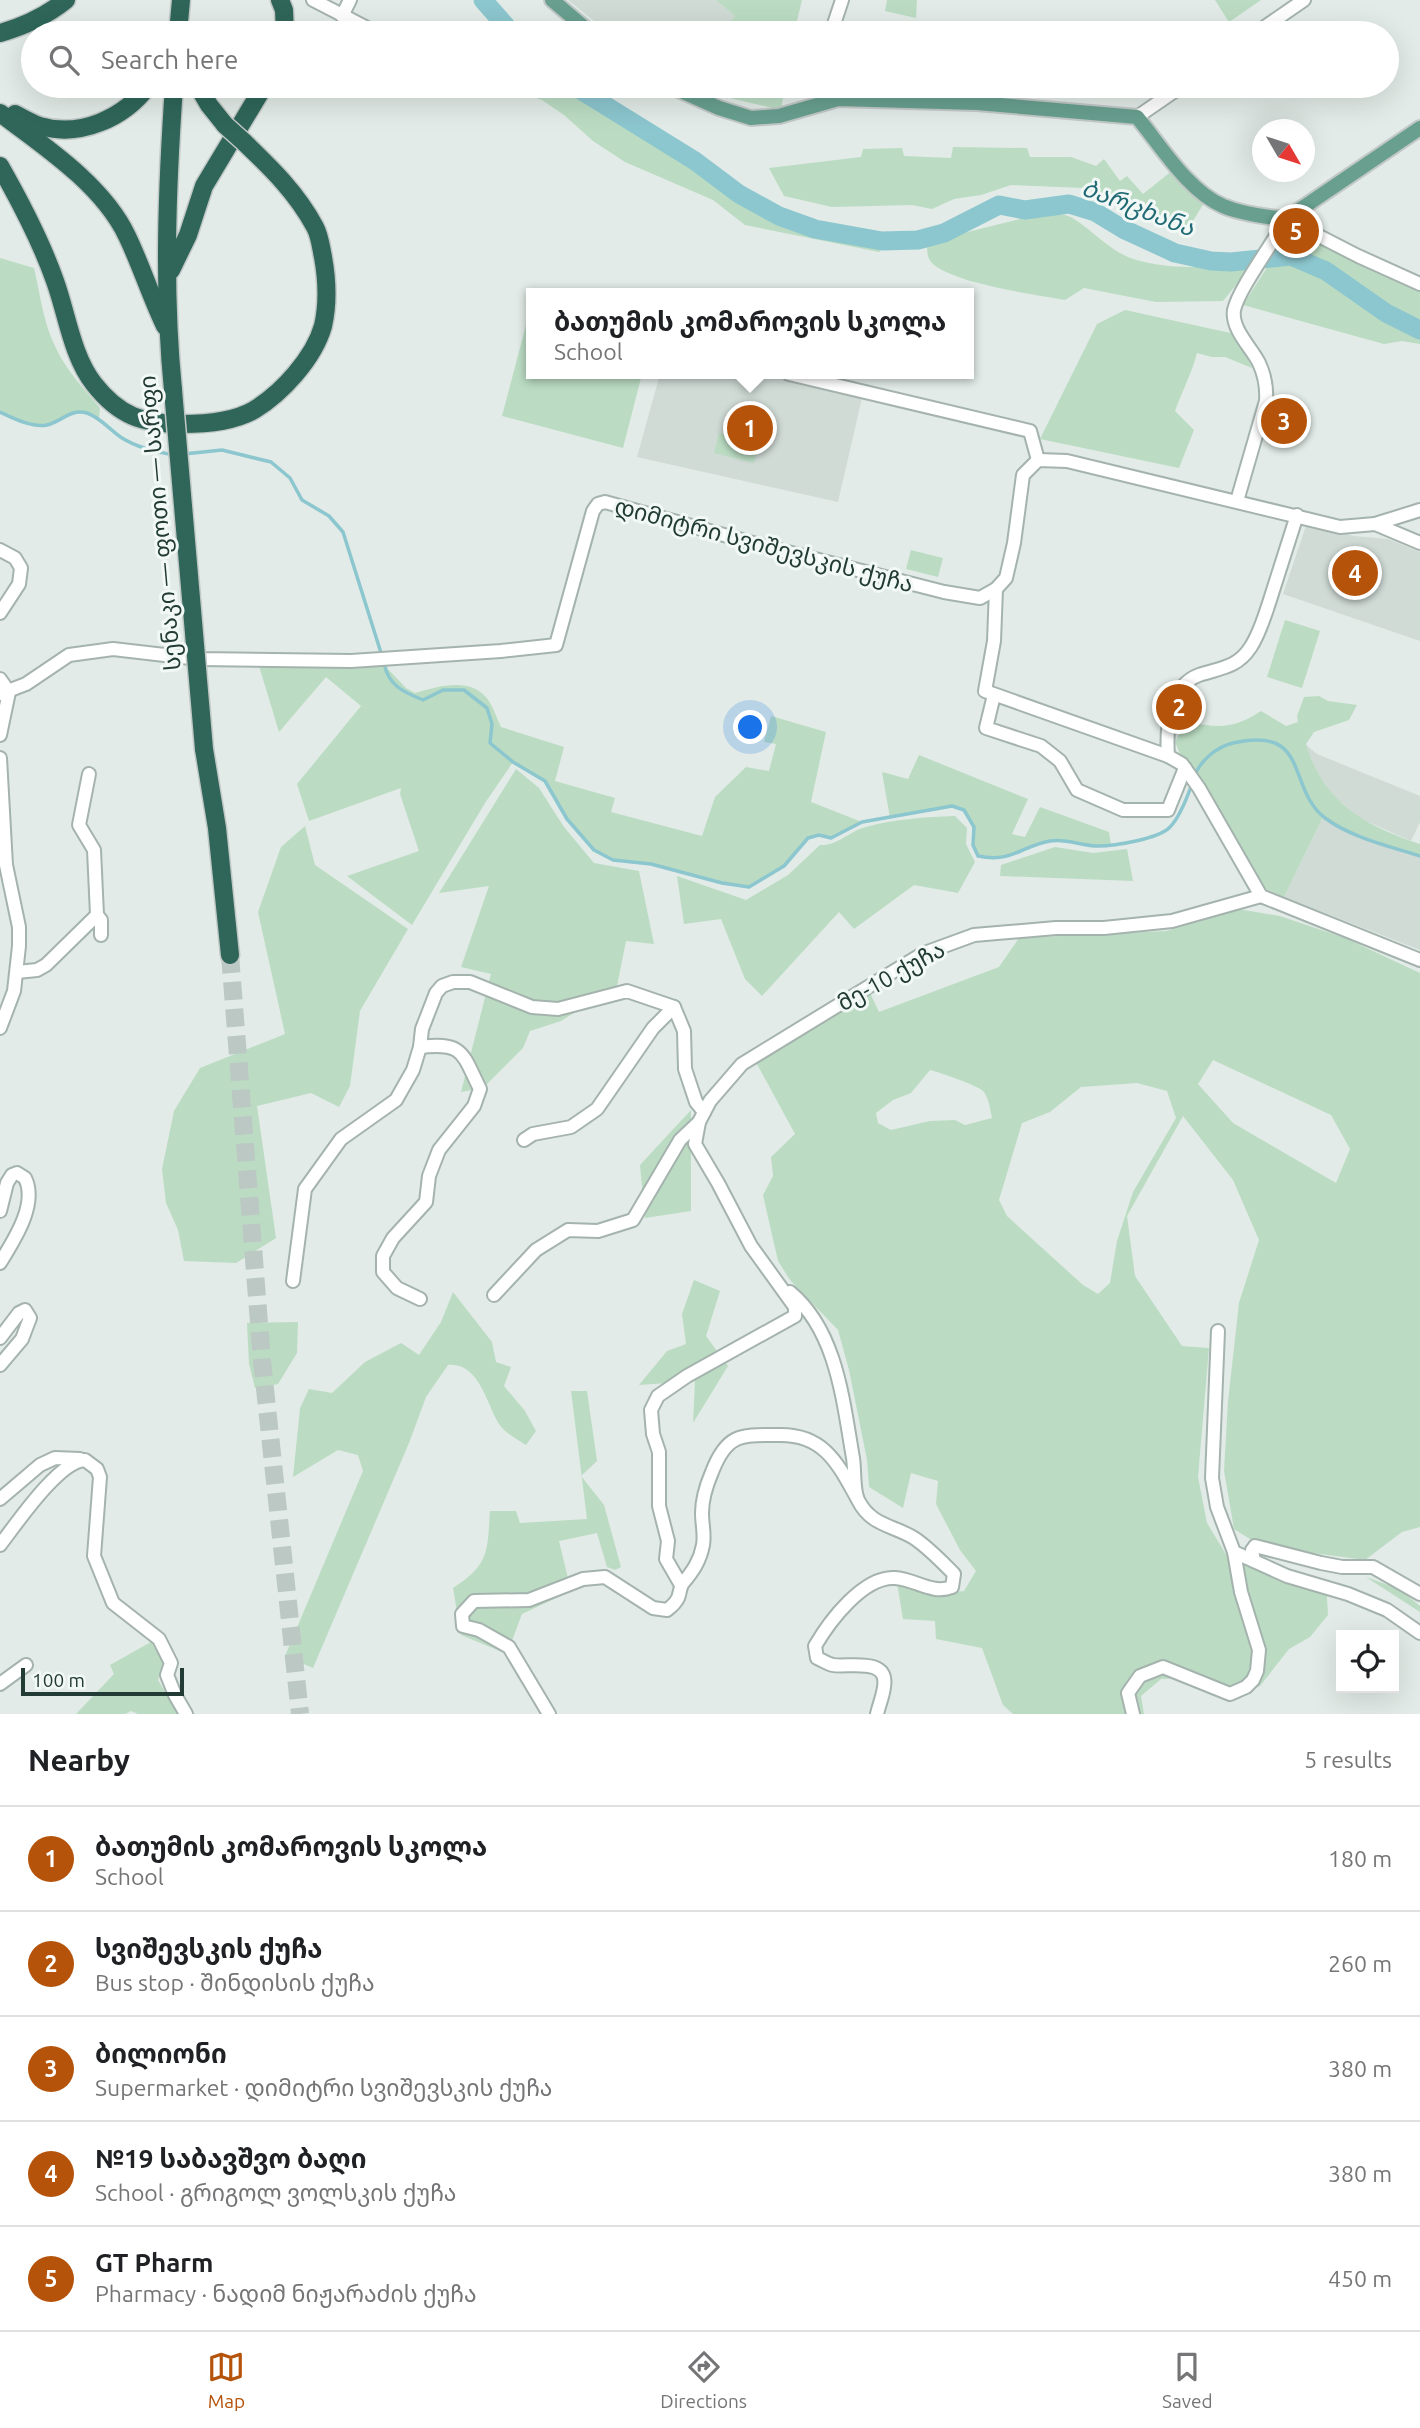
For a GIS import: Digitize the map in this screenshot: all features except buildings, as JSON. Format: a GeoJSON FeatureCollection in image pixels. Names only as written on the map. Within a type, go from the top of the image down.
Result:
{"type":"FeatureCollection","features":[{"type":"Feature","properties":{"kind":"highway"},"geometry":{"type":"LineString","coordinates":[[31,21],[47,15],[66,0]]}},
{"type":"Feature","properties":{"kind":"highway"},"geometry":{"type":"LineString","coordinates":[[280,0],[284,21]]}},
{"type":"Feature","properties":{"kind":"highway"},"geometry":{"type":"LineString","coordinates":[[176,21],[181,3]]}},
{"type":"Feature","properties":{"kind":"highway"},"geometry":{"type":"LineString","coordinates":[[179,21],[181,3]]}},
{"type":"Feature","properties":{"kind":"highway"},"geometry":{"type":"LineString","coordinates":[[181,3],[184,21]]}},
{"type":"Feature","properties":{"kind":"highway"},"geometry":{"type":"LineString","coordinates":[[0,33],[21,25]]}},
{"type":"Feature","properties":{"kind":"highway"},"geometry":{"type":"LineString","coordinates":[[0,107],[40,126],[66,129],[95,124],[118,115],[136,98]]}},
{"type":"Feature","properties":{"kind":"highway","name":"სენაკი — ფოთი — სარფი"},"geometry":{"type":"LineString","coordinates":[[173,98],[168,170],[167,332],[204,749],[217,828],[230,955]]}},
{"type":"Feature","properties":{"kind":"highway"},"geometry":{"type":"LineString","coordinates":[[0,166],[26,213],[44,254],[82,362],[94,384],[135,419],[157,424],[215,422],[251,411],[279,392],[306,359],[323,326],[327,279],[317,229],[288,184],[225,125],[206,98]]}},
{"type":"Feature","properties":{"kind":"highway"},"geometry":{"type":"LineString","coordinates":[[167,277],[188,235],[204,187],[257,98]]}},
{"type":"Feature","properties":{"kind":"highway"},"geometry":{"type":"LineString","coordinates":[[0,113],[70,167],[109,208],[127,235],[167,332]]}},
{"type":"Feature","properties":{"kind":"main road"},"geometry":{"type":"LineString","coordinates":[[552,0],[577,21]]}},
{"type":"Feature","properties":{"kind":"main road"},"geometry":{"type":"LineString","coordinates":[[697,98],[751,118],[779,116],[824,98]]}},
{"type":"Feature","properties":{"kind":"main road"},"geometry":{"type":"LineString","coordinates":[[907,98],[1137,117],[1195,189],[1222,206],[1259,216],[1286,219],[1420,128]]}},
{"type":"Feature","properties":{"kind":"street"},"geometry":{"type":"LineString","coordinates":[[313,0],[352,21]]}},
{"type":"Feature","properties":{"kind":"street"},"geometry":{"type":"LineString","coordinates":[[342,16],[350,0]]}},
{"type":"Feature","properties":{"kind":"street"},"geometry":{"type":"LineString","coordinates":[[835,21],[842,0]]}},
{"type":"Feature","properties":{"kind":"street"},"geometry":{"type":"LineString","coordinates":[[1273,21],[1304,0]]}},
{"type":"Feature","properties":{"kind":"street"},"geometry":{"type":"LineString","coordinates":[[1137,117],[1165,98]]}},
{"type":"Feature","properties":{"kind":"street"},"geometry":{"type":"LineString","coordinates":[[1237,501],[1266,401],[1265,380],[1258,362],[1237,328],[1234,311],[1250,278],[1286,219],[1420,284]]}},
{"type":"Feature","properties":{"kind":"street"},"geometry":{"type":"LineString","coordinates":[[810,379],[1030,431],[1038,460]]}},
{"type":"Feature","properties":{"kind":"street"},"geometry":{"type":"LineString","coordinates":[[1420,510],[1375,524],[1340,527],[1067,461],[1038,460],[1023,475],[1012,558],[1006,578],[996,589],[994,641],[985,691],[1168,755],[1188,772],[1199,788],[1261,896],[1420,960]]}},
{"type":"Feature","properties":{"kind":"street","name":"დიმიტრი სვიშევსკის ქუჩა"},"geometry":{"type":"LineString","coordinates":[[3,691],[26,684],[69,655],[113,649],[199,659],[370,661],[556,645],[593,511],[598,504],[606,502],[944,592],[980,598],[996,589]]}},
{"type":"Feature","properties":{"kind":"street"},"geometry":{"type":"LineString","coordinates":[[1168,755],[1167,724],[1179,693],[1196,676],[1237,663],[1250,648],[1259,630],[1297,515]]}},
{"type":"Feature","properties":{"kind":"street"},"geometry":{"type":"LineString","coordinates":[[1375,524],[1420,543]]}},
{"type":"Feature","properties":{"kind":"street"},"geometry":{"type":"LineString","coordinates":[[0,550],[15,558],[21,568],[19,584],[0,613]]}},
{"type":"Feature","properties":{"kind":"street"},"geometry":{"type":"LineString","coordinates":[[0,679],[3,691],[0,735]]}},
{"type":"Feature","properties":{"kind":"street"},"geometry":{"type":"LineString","coordinates":[[994,695],[986,728],[1041,746],[1059,761],[1077,790],[1123,810],[1168,810],[1188,772]]}},
{"type":"Feature","properties":{"kind":"street"},"geometry":{"type":"LineString","coordinates":[[0,758],[5,865],[19,927],[17,972],[0,1028]]}},
{"type":"Feature","properties":{"kind":"street"},"geometry":{"type":"LineString","coordinates":[[89,774],[79,825],[94,850],[97,915],[101,920],[102,935]]}},
{"type":"Feature","properties":{"kind":"street","name":"მე-10 ქუჩა"},"geometry":{"type":"LineString","coordinates":[[494,1296],[536,1250],[568,1230],[598,1231],[633,1220],[680,1140],[702,1117],[710,1101],[742,1064],[922,954],[974,935],[1056,928],[1104,928],[1172,921],[1261,896]]}},
{"type":"Feature","properties":{"kind":"street"},"geometry":{"type":"LineString","coordinates":[[17,972],[37,970],[46,965],[97,915]]}},
{"type":"Feature","properties":{"kind":"street"},"geometry":{"type":"LineString","coordinates":[[293,1280],[305,1189],[341,1139],[396,1100],[413,1070],[422,1029],[436,993],[442,986],[453,982],[470,982],[532,1007],[558,1009],[627,991],[674,1007],[684,1031],[685,1069],[702,1117],[695,1144],[751,1246],[795,1307],[795,1316],[687,1376],[658,1396],[651,1410],[653,1434],[659,1452],[659,1506],[668,1541],[666,1559],[681,1585]]}},
{"type":"Feature","properties":{"kind":"street"},"geometry":{"type":"LineString","coordinates":[[524,1140],[533,1135],[571,1127],[597,1109],[653,1028],[674,1007]]}},
{"type":"Feature","properties":{"kind":"street"},"geometry":{"type":"LineString","coordinates":[[420,1047],[446,1044],[456,1049],[464,1056],[480,1089],[474,1106],[439,1150],[429,1176],[426,1202],[393,1238],[383,1256],[383,1272],[397,1287],[420,1299]]}},
{"type":"Feature","properties":{"kind":"street"},"geometry":{"type":"LineString","coordinates":[[0,1211],[7,1184],[12,1175],[17,1173],[25,1178],[29,1192],[26,1208],[0,1263]]}},
{"type":"Feature","properties":{"kind":"street"},"geometry":{"type":"LineString","coordinates":[[774,1278],[800,1299],[810,1312],[831,1357],[840,1385],[856,1477],[857,1498]]}},
{"type":"Feature","properties":{"kind":"street"},"geometry":{"type":"LineString","coordinates":[[0,1338],[19,1313],[25,1310],[28,1312],[30,1318],[22,1339],[0,1365]]}},
{"type":"Feature","properties":{"kind":"street"},"geometry":{"type":"LineString","coordinates":[[1133,1714],[1128,1693],[1140,1676],[1163,1667],[1230,1694],[1246,1687],[1257,1671],[1259,1650],[1241,1592],[1234,1552],[1217,1507],[1212,1478],[1218,1331]]}},
{"type":"Feature","properties":{"kind":"street"},"geometry":{"type":"LineString","coordinates":[[549,1714],[509,1647],[479,1630],[463,1626],[463,1614],[474,1601],[529,1600],[583,1579],[605,1577],[653,1608],[667,1610],[678,1598],[681,1585],[698,1563],[705,1534],[702,1516],[704,1491],[719,1452],[727,1443],[738,1438],[783,1434],[809,1439],[827,1450],[869,1515],[885,1527],[914,1538],[954,1574],[952,1587],[942,1591],[894,1578],[867,1587],[828,1624],[815,1646],[817,1658],[833,1665],[861,1664],[879,1671],[884,1677],[885,1685],[877,1714]]}},
{"type":"Feature","properties":{"kind":"street"},"geometry":{"type":"LineString","coordinates":[[0,1499],[40,1465],[55,1458],[85,1460],[97,1469],[100,1477],[94,1556],[113,1603],[159,1639],[171,1663],[167,1675],[174,1695],[186,1714]]}},
{"type":"Feature","properties":{"kind":"street"},"geometry":{"type":"LineString","coordinates":[[0,1545],[61,1469],[77,1460],[85,1460]]}},
{"type":"Feature","properties":{"kind":"street"},"geometry":{"type":"LineString","coordinates":[[1254,1561],[1252,1550],[1255,1546],[1342,1567],[1373,1567],[1420,1594]]}},
{"type":"Feature","properties":{"kind":"street"},"geometry":{"type":"LineString","coordinates":[[1234,1552],[1287,1576],[1348,1594],[1377,1606],[1420,1633]]}},
{"type":"Feature","properties":{"kind":"street"},"geometry":{"type":"LineString","coordinates":[[0,1684],[26,1665]]}},
{"type":"Feature","properties":{"kind":"shaded area"},"geometry":{"type":"Polygon","coordinates":[[[568,0],[716,0],[735,16],[731,21],[594,21],[568,0]]]}},
{"type":"Feature","properties":{"kind":"shaded area"},"geometry":{"type":"Polygon","coordinates":[[[659,379],[787,379],[862,398],[838,502],[637,457],[659,379]]]}},
{"type":"Feature","properties":{"kind":"shaded area"},"geometry":{"type":"Polygon","coordinates":[[[1307,523],[1354,536],[1388,539],[1420,552],[1420,641],[1283,594],[1307,523]]]}},
{"type":"Feature","properties":{"kind":"shaded area"},"geometry":{"type":"Polygon","coordinates":[[[1305,744],[1317,754],[1420,796],[1420,822],[1411,841],[1359,818],[1332,794],[1313,767],[1305,744]]]}},
{"type":"Feature","properties":{"kind":"shaded area"},"geometry":{"type":"Polygon","coordinates":[[[1323,817],[1348,831],[1420,856],[1420,950],[1284,897],[1323,817]]]}},
{"type":"Feature","properties":{"kind":"green space"},"geometry":{"type":"Polygon","coordinates":[[[716,0],[802,0],[797,21],[731,21],[735,16],[716,0]]]}},
{"type":"Feature","properties":{"kind":"green space"},"geometry":{"type":"Polygon","coordinates":[[[887,0],[917,0],[916,18],[885,11],[887,0]]]}},
{"type":"Feature","properties":{"kind":"green space"},"geometry":{"type":"Polygon","coordinates":[[[1215,0],[1261,0],[1230,21],[1215,0]]]}},
{"type":"Feature","properties":{"kind":"green space"},"geometry":{"type":"Polygon","coordinates":[[[536,98],[583,98],[633,133],[776,222],[885,245],[879,252],[745,225],[713,200],[625,162],[593,141],[536,98]]]}},
{"type":"Feature","properties":{"kind":"green space"},"geometry":{"type":"Polygon","coordinates":[[[730,98],[783,98],[781,110],[730,98]]]}},
{"type":"Feature","properties":{"kind":"green space"},"geometry":{"type":"Polygon","coordinates":[[[953,147],[1027,148],[1030,157],[1071,157],[1096,166],[1104,159],[1120,181],[1127,176],[1143,194],[1173,170],[1204,203],[1188,229],[1151,211],[1083,188],[1011,185],[981,195],[954,199],[932,209],[912,205],[832,207],[784,196],[769,168],[861,157],[863,149],[902,148],[904,156],[951,158],[953,147]]]}},
{"type":"Feature","properties":{"kind":"green space"},"geometry":{"type":"Polygon","coordinates":[[[1048,212],[1071,217],[1113,249],[1143,262],[1190,267],[1253,264],[1223,301],[1156,302],[1084,288],[1065,300],[1013,291],[952,274],[937,267],[928,257],[927,242],[1048,212]]]}},
{"type":"Feature","properties":{"kind":"green space"},"geometry":{"type":"Polygon","coordinates":[[[1294,225],[1420,290],[1420,344],[1402,341],[1384,344],[1243,305],[1294,225]]]}},
{"type":"Feature","properties":{"kind":"green space"},"geometry":{"type":"Polygon","coordinates":[[[0,258],[34,268],[51,337],[69,371],[100,408],[99,418],[77,413],[48,425],[36,426],[0,412],[0,258]]]}},
{"type":"Feature","properties":{"kind":"green space"},"geometry":{"type":"Polygon","coordinates":[[[1125,310],[1235,334],[1252,368],[1225,357],[1197,353],[1175,411],[1194,430],[1179,468],[1040,439],[1097,324],[1125,310]]]}},
{"type":"Feature","properties":{"kind":"green space"},"geometry":{"type":"Polygon","coordinates":[[[526,325],[526,379],[641,379],[623,448],[502,416],[526,325]]]}},
{"type":"Feature","properties":{"kind":"green space"},"geometry":{"type":"Polygon","coordinates":[[[719,433],[759,443],[754,463],[714,453],[719,433]]]}},
{"type":"Feature","properties":{"kind":"green space"},"geometry":{"type":"Polygon","coordinates":[[[911,550],[943,558],[938,577],[906,569],[911,550]]]}},
{"type":"Feature","properties":{"kind":"green space"},"geometry":{"type":"Polygon","coordinates":[[[1285,620],[1320,631],[1302,688],[1267,677],[1285,620]]]}},
{"type":"Feature","properties":{"kind":"green space"},"geometry":{"type":"Polygon","coordinates":[[[259,666],[385,666],[406,688],[415,693],[455,685],[474,688],[489,701],[501,727],[564,747],[555,781],[615,798],[611,812],[702,836],[715,797],[746,767],[769,771],[776,744],[764,742],[771,716],[826,732],[811,802],[862,822],[831,838],[819,835],[808,838],[784,866],[749,887],[722,883],[651,864],[613,860],[594,850],[567,819],[545,781],[513,762],[485,803],[412,925],[347,876],[419,851],[400,794],[401,788],[309,821],[297,784],[361,706],[326,677],[279,732],[259,666]]]}},
{"type":"Feature","properties":{"kind":"green space"},"geometry":{"type":"Polygon","coordinates":[[[1319,696],[1328,701],[1357,705],[1349,720],[1314,732],[1306,744],[1323,782],[1349,809],[1364,820],[1420,844],[1420,856],[1348,831],[1323,817],[1284,897],[1262,887],[1183,761],[1175,742],[1180,732],[1192,723],[1212,726],[1236,724],[1261,711],[1286,726],[1298,722],[1297,716],[1304,697],[1319,696]]]}},
{"type":"Feature","properties":{"kind":"green space"},"geometry":{"type":"Polygon","coordinates":[[[919,755],[1028,799],[1012,834],[1025,837],[1040,807],[1109,832],[1111,845],[1049,841],[995,859],[978,856],[973,845],[974,827],[964,810],[952,806],[890,818],[882,772],[908,779],[919,755]]]}},
{"type":"Feature","properties":{"kind":"green space"},"geometry":{"type":"Polygon","coordinates":[[[516,769],[539,788],[564,827],[594,863],[639,871],[654,944],[626,941],[617,986],[561,1021],[530,1031],[523,1048],[483,1088],[461,1092],[491,974],[461,967],[489,886],[439,893],[516,769]]]}},
{"type":"Feature","properties":{"kind":"green space"},"geometry":{"type":"Polygon","coordinates":[[[955,816],[967,828],[966,844],[975,862],[958,893],[914,885],[854,929],[839,912],[762,996],[745,979],[721,919],[684,924],[677,876],[746,900],[788,875],[820,845],[832,843],[877,824],[955,816]]]}},
{"type":"Feature","properties":{"kind":"green space"},"geometry":{"type":"Polygon","coordinates":[[[305,826],[315,865],[408,929],[360,1011],[350,1086],[339,1107],[311,1093],[257,1106],[276,1238],[236,1263],[184,1261],[178,1230],[166,1203],[162,1169],[174,1111],[200,1068],[285,1034],[258,912],[281,847],[305,826]]]}},
{"type":"Feature","properties":{"kind":"green space"},"geometry":{"type":"Polygon","coordinates":[[[1055,847],[1093,853],[1127,849],[1133,881],[1000,876],[1001,865],[1055,847]]]}},
{"type":"Feature","properties":{"kind":"green space"},"geometry":{"type":"Polygon","coordinates":[[[1238,909],[1280,916],[1345,938],[1420,973],[1420,1527],[1402,1532],[1365,1560],[1261,1546],[1234,1529],[1224,1471],[1228,1401],[1239,1303],[1259,1240],[1233,1180],[1183,1116],[1127,1216],[1135,1276],[1182,1346],[1209,1348],[1198,1477],[1207,1523],[1227,1556],[1326,1581],[1328,1615],[1310,1637],[1289,1649],[1260,1686],[1225,1693],[1193,1678],[1161,1679],[1141,1696],[1144,1714],[1013,1714],[1003,1705],[982,1648],[936,1639],[935,1621],[903,1619],[897,1583],[947,1593],[964,1591],[976,1571],[960,1550],[936,1504],[938,1481],[911,1473],[903,1508],[869,1487],[867,1460],[838,1330],[790,1280],[778,1261],[763,1195],[773,1176],[771,1157],[795,1134],[757,1064],[870,993],[879,1012],[999,967],[1019,938],[1166,931],[1238,909]],[[1213,1060],[1198,1084],[1233,1123],[1336,1183],[1350,1149],[1331,1115],[1213,1060]],[[930,1070],[911,1093],[893,1100],[876,1113],[878,1123],[891,1130],[930,1121],[955,1120],[965,1125],[992,1118],[983,1091],[930,1070]],[[1137,1083],[1081,1087],[1050,1112],[1022,1123],[999,1200],[1007,1216],[1083,1285],[1098,1294],[1110,1283],[1117,1241],[1133,1192],[1176,1118],[1167,1091],[1137,1083]]]}},
{"type":"Feature","properties":{"kind":"green space"},"geometry":{"type":"Polygon","coordinates":[[[691,1110],[691,1211],[645,1218],[640,1165],[691,1110]]]}},
{"type":"Feature","properties":{"kind":"green space"},"geometry":{"type":"Polygon","coordinates":[[[694,1280],[720,1291],[706,1336],[728,1366],[693,1423],[695,1381],[639,1385],[667,1351],[686,1344],[682,1314],[694,1280]]]}},
{"type":"Feature","properties":{"kind":"green space"},"geometry":{"type":"Polygon","coordinates":[[[453,1292],[492,1342],[496,1362],[511,1367],[504,1386],[525,1411],[536,1431],[526,1445],[508,1433],[499,1424],[474,1377],[459,1366],[448,1365],[426,1397],[313,1668],[285,1656],[363,1471],[358,1455],[338,1450],[293,1477],[300,1408],[309,1389],[332,1393],[365,1362],[401,1343],[419,1355],[441,1322],[453,1292]]]}},
{"type":"Feature","properties":{"kind":"green space"},"geometry":{"type":"Polygon","coordinates":[[[298,1322],[297,1353],[278,1384],[255,1388],[249,1364],[247,1323],[298,1322]]]}},
{"type":"Feature","properties":{"kind":"green space"},"geometry":{"type":"Polygon","coordinates":[[[571,1391],[587,1391],[597,1461],[582,1475],[571,1391]]]}},
{"type":"Feature","properties":{"kind":"green space"},"geometry":{"type":"Polygon","coordinates":[[[582,1477],[604,1505],[621,1567],[615,1570],[607,1567],[597,1533],[559,1541],[571,1591],[522,1614],[507,1654],[461,1635],[453,1588],[474,1572],[484,1556],[490,1511],[516,1511],[520,1523],[587,1519],[582,1477]]]}},
{"type":"Feature","properties":{"kind":"green space"},"geometry":{"type":"Polygon","coordinates":[[[1366,1577],[1399,1589],[1420,1606],[1420,1612],[1366,1577]]]}},
{"type":"Feature","properties":{"kind":"green space"},"geometry":{"type":"Polygon","coordinates":[[[151,1642],[164,1663],[158,1680],[178,1714],[138,1714],[131,1711],[125,1714],[76,1714],[114,1674],[110,1665],[151,1642]]]}},
{"type":"Feature","properties":{"kind":"waterway","name":"ბარცხანა"},"geometry":{"type":"LineString","coordinates":[[483,0],[501,21]]}},
{"type":"Feature","properties":{"kind":"waterway","name":"ბარცხანა"},"geometry":{"type":"LineString","coordinates":[[593,98],[695,161],[739,194],[779,216],[815,229],[882,241],[918,240],[944,233],[999,205],[1025,210],[1069,204],[1095,212],[1123,229],[1175,253],[1211,261],[1231,262],[1291,256],[1326,271],[1386,313],[1420,330]]}},
{"type":"Feature","properties":{"kind":"waterway"},"geometry":{"type":"LineString","coordinates":[[0,412],[41,426],[76,412],[87,413],[128,441],[173,455]]}},
{"type":"Feature","properties":{"kind":"waterway"},"geometry":{"type":"LineString","coordinates":[[184,454],[222,450],[271,462],[290,478],[302,500],[329,516],[343,532],[382,656]]}},
{"type":"Feature","properties":{"kind":"waterway"},"geometry":{"type":"LineString","coordinates":[[384,663],[393,682],[416,697],[423,700],[443,690],[464,690],[487,708],[492,724],[490,743],[513,762],[545,781],[567,819],[594,850],[613,860],[651,864],[722,883],[749,887],[784,866],[808,838],[819,835],[831,838],[862,822],[952,806],[964,810],[974,827],[973,845],[978,856],[1009,856],[1040,843],[1056,840],[1098,846],[1136,841],[1156,835],[1174,823],[1192,784]]}},
{"type":"Feature","properties":{"kind":"waterway"},"geometry":{"type":"LineString","coordinates":[[1194,777],[1204,760],[1227,745],[1258,740],[1275,743],[1286,751],[1313,805],[1325,818],[1359,836],[1420,856]]}},
{"type":"Feature","properties":{"kind":"tunnel"},"geometry":{"type":"LineString","coordinates":[[230,955],[262,1361],[300,1714]]}},
{"type":"Feature","properties":{"kind":"place","name":"GT Pharm"},"geometry":{"type":"Point","coordinates":[1296,231]}},
{"type":"Feature","properties":{"kind":"place","name":"ბილიონი"},"geometry":{"type":"Point","coordinates":[1284,421]}},
{"type":"Feature","properties":{"kind":"place","name":"ბათუმის კომაროვის სკოლა"},"geometry":{"type":"Point","coordinates":[750,428]}},
{"type":"Feature","properties":{"kind":"place","name":"№19 საბავშვო ბაღი"},"geometry":{"type":"Point","coordinates":[1355,573]}},
{"type":"Feature","properties":{"kind":"place","name":"სვიშევსკის ქუჩა"},"geometry":{"type":"Point","coordinates":[1179,707]}}]}
